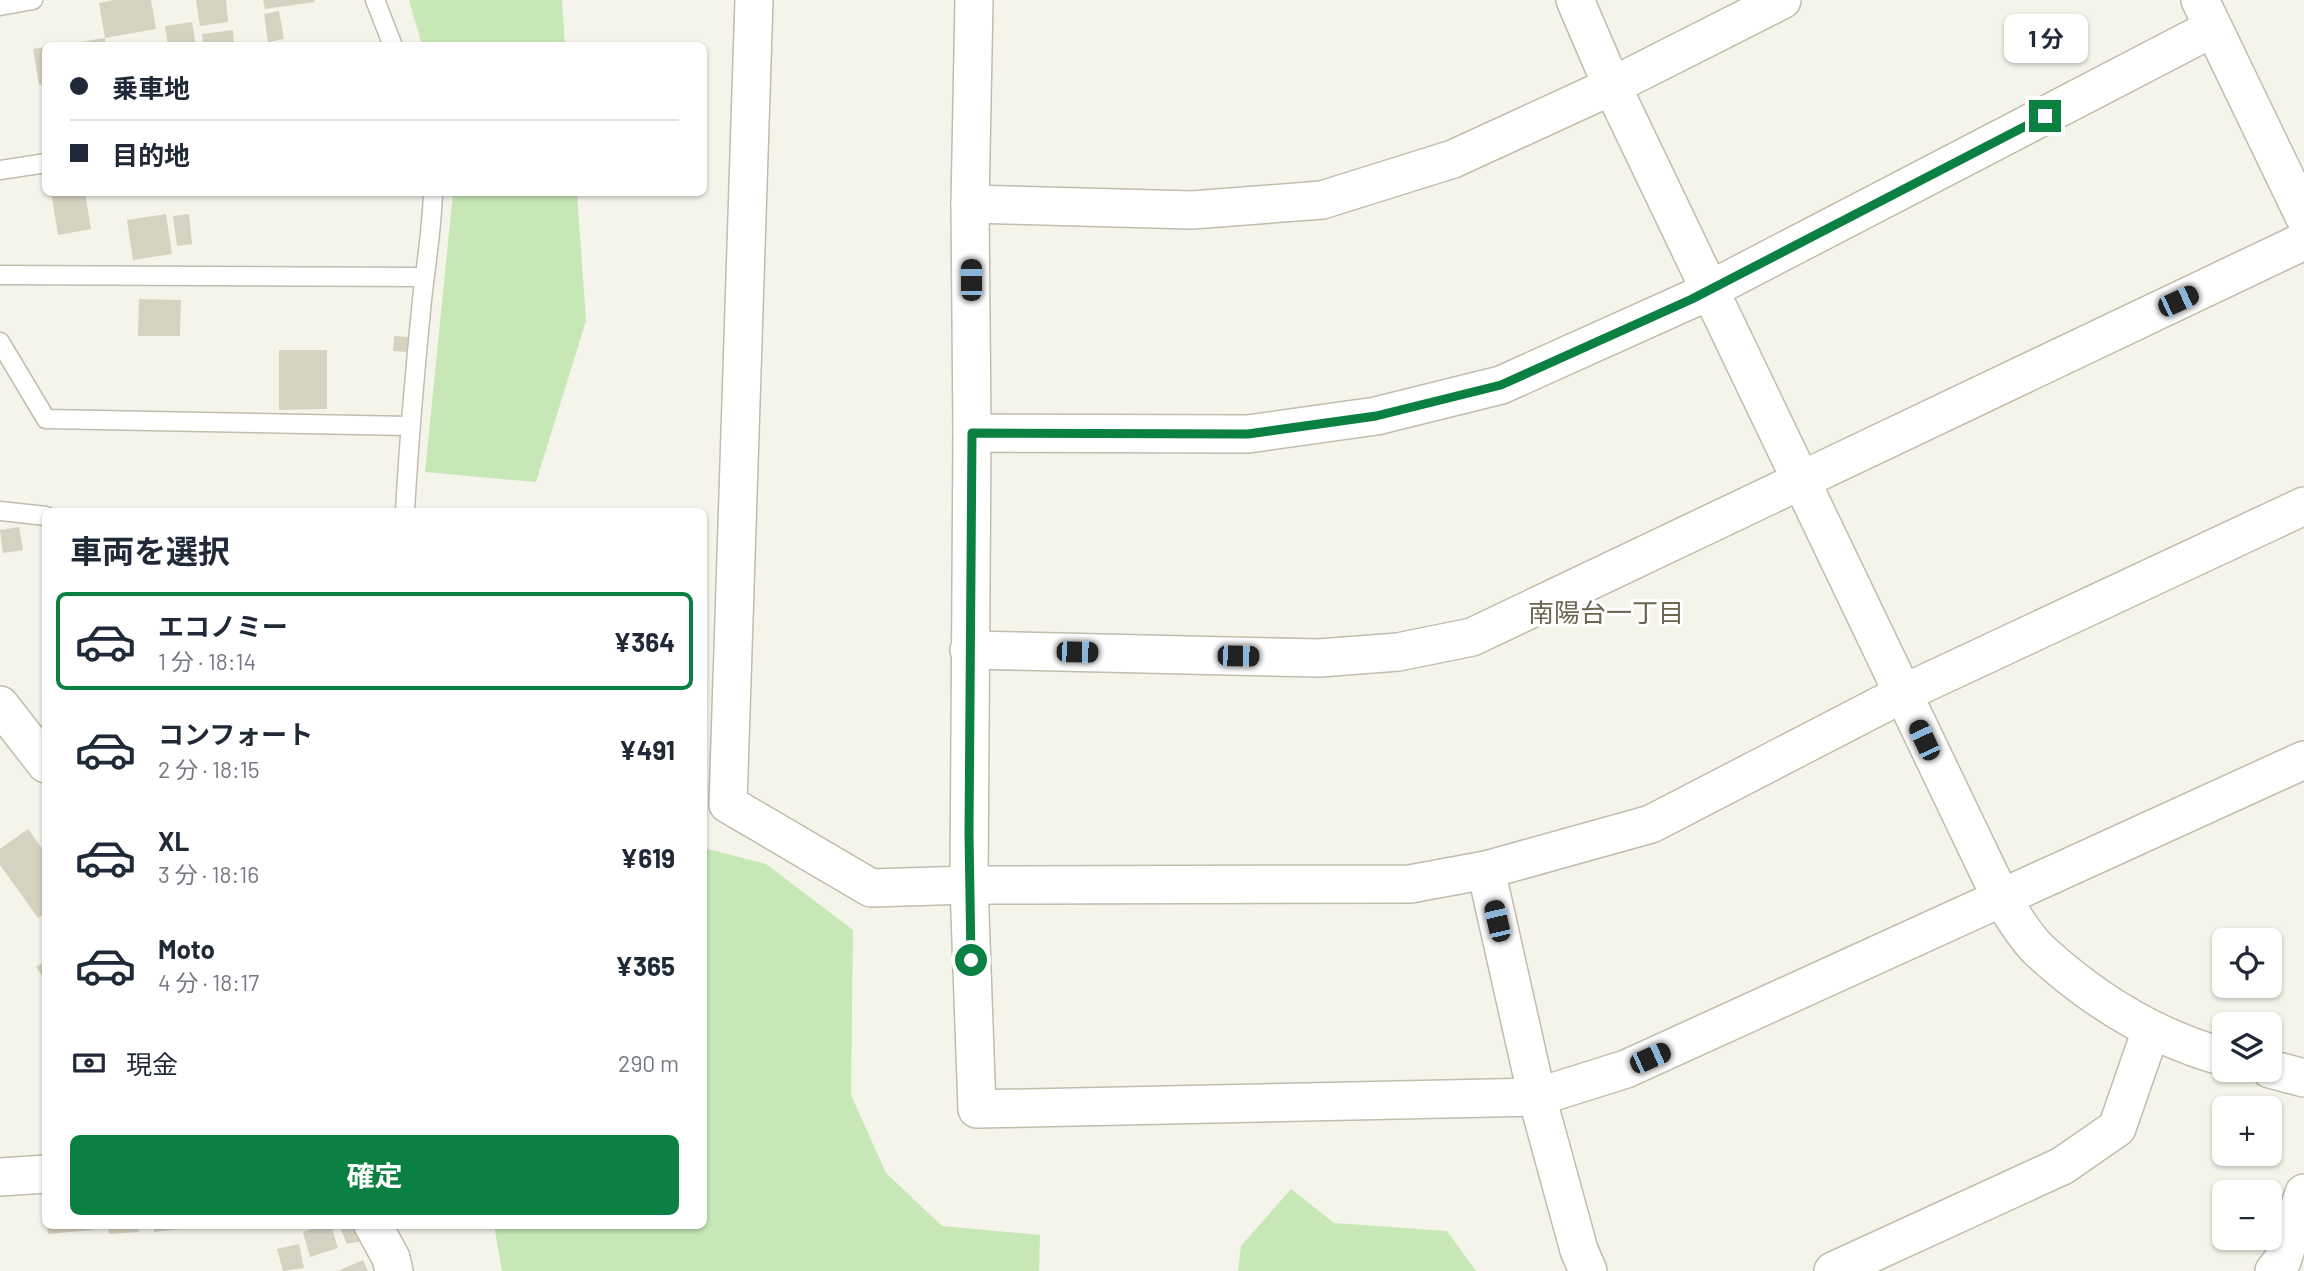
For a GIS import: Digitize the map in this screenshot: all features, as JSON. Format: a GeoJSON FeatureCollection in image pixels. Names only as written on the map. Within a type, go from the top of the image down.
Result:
{"type":"FeatureCollection","features":[{"type":"Feature","properties":{"kind":"street"},"geometry":{"type":"LineString","coordinates":[[754,0],[728,804],[871,888],[969,885],[1410,884],[1486,870],[1651,824],[1902,694],[2304,506]]}},
{"type":"Feature","properties":{"kind":"street"},"geometry":{"type":"LineString","coordinates":[[974,0],[970,204],[972,433],[969,885],[977,1109],[1537,1097],[1626,1069],[2304,760]]}},
{"type":"Feature","properties":{"kind":"street"},"geometry":{"type":"LineString","coordinates":[[1575,0],[1612,86],[2001,898],[2038,948],[2103,1002],[2151,1030],[2212,1054]]}},
{"type":"Feature","properties":{"kind":"street"},"geometry":{"type":"LineString","coordinates":[[970,204],[1192,210],[1322,200],[1453,159],[1612,86],[1782,0]]}},
{"type":"Feature","properties":{"kind":"street"},"geometry":{"type":"LineString","coordinates":[[972,433],[1248,434],[1376,416],[1501,385],[1710,290],[2206,14],[2304,216]]}},
{"type":"Feature","properties":{"kind":"street"},"geometry":{"type":"LineString","coordinates":[[969,650],[1319,658],[1398,652],[1472,637],[2304,241]]}},
{"type":"Feature","properties":{"kind":"street"},"geometry":{"type":"LineString","coordinates":[[0,705],[42,759]]}},
{"type":"Feature","properties":{"kind":"street"},"geometry":{"type":"LineString","coordinates":[[1486,870],[1537,1097],[1579,1250],[1588,1271]]}},
{"type":"Feature","properties":{"kind":"street"},"geometry":{"type":"LineString","coordinates":[[1833,1271],[2062,1166],[2117,1128],[2151,1030]]}},
{"type":"Feature","properties":{"kind":"street"},"geometry":{"type":"LineString","coordinates":[[2282,1072],[2304,1078]]}},
{"type":"Feature","properties":{"kind":"street"},"geometry":{"type":"LineString","coordinates":[[0,1177],[42,1174]]}},
{"type":"Feature","properties":{"kind":"street"},"geometry":{"type":"LineString","coordinates":[[2274,1271],[2282,1261],[2304,1193]]}},
{"type":"Feature","properties":{"kind":"street"},"geometry":{"type":"LineString","coordinates":[[375,1229],[391,1258],[394,1271]]}},
{"type":"Feature","properties":{"kind":"lane"},"geometry":{"type":"LineString","coordinates":[[0,6],[33,0]]}},
{"type":"Feature","properties":{"kind":"lane"},"geometry":{"type":"LineString","coordinates":[[375,0],[391,42]]}},
{"type":"Feature","properties":{"kind":"lane"},"geometry":{"type":"LineString","coordinates":[[0,170],[42,164]]}},
{"type":"Feature","properties":{"kind":"lane"},"geometry":{"type":"LineString","coordinates":[[405,508],[409,426],[424,276],[432,225],[433,196]]}},
{"type":"Feature","properties":{"kind":"lane"},"geometry":{"type":"LineString","coordinates":[[0,275],[424,276]]}},
{"type":"Feature","properties":{"kind":"lane"},"geometry":{"type":"LineString","coordinates":[[0,342],[46,419],[409,426]]}},
{"type":"Feature","properties":{"kind":"lane"},"geometry":{"type":"LineString","coordinates":[[0,511],[42,516]]}},
{"type":"Feature","properties":{"kind":"green space"},"geometry":{"type":"Polygon","coordinates":[[[409,0],[562,0],[565,42],[421,42],[409,0]]]}},
{"type":"Feature","properties":{"kind":"green space"},"geometry":{"type":"Polygon","coordinates":[[[453,196],[577,196],[586,321],[536,482],[425,472],[453,196]]]}},
{"type":"Feature","properties":{"kind":"green space"},"geometry":{"type":"Polygon","coordinates":[[[707,849],[766,864],[853,930],[851,1095],[886,1173],[942,1226],[1040,1235],[1039,1271],[502,1271],[495,1229],[707,1229],[707,849]]]}},
{"type":"Feature","properties":{"kind":"green space"},"geometry":{"type":"Polygon","coordinates":[[[1291,1189],[1334,1223],[1447,1231],[1476,1271],[1238,1271],[1241,1246],[1291,1189]]]}},
{"type":"Feature","properties":{"kind":"building"},"geometry":{"type":"Polygon","coordinates":[[[114,0],[151,0],[156,29],[105,38],[99,3],[114,0]]]}},
{"type":"Feature","properties":{"kind":"building"},"geometry":{"type":"Polygon","coordinates":[[[196,0],[226,0],[228,22],[200,26],[196,0]]]}},
{"type":"Feature","properties":{"kind":"building"},"geometry":{"type":"Polygon","coordinates":[[[263,0],[314,0],[315,2],[265,9],[263,0]]]}},
{"type":"Feature","properties":{"kind":"building"},"geometry":{"type":"Polygon","coordinates":[[[279,11],[284,39],[268,42],[264,14],[279,11]]]}},
{"type":"Feature","properties":{"kind":"building"},"geometry":{"type":"Polygon","coordinates":[[[192,22],[195,42],[167,42],[165,26],[192,22]]]}},
{"type":"Feature","properties":{"kind":"building"},"geometry":{"type":"Polygon","coordinates":[[[233,30],[234,42],[203,42],[202,34],[233,30]]]}},
{"type":"Feature","properties":{"kind":"building"},"geometry":{"type":"Polygon","coordinates":[[[105,38],[106,42],[80,42],[105,38]]]}},
{"type":"Feature","properties":{"kind":"building"},"geometry":{"type":"Polygon","coordinates":[[[42,48],[42,85],[39,85],[33,49],[42,48]]]}},
{"type":"Feature","properties":{"kind":"building"},"geometry":{"type":"Polygon","coordinates":[[[52,196],[86,196],[91,229],[58,235],[52,196]]]}},
{"type":"Feature","properties":{"kind":"building"},"geometry":{"type":"Polygon","coordinates":[[[166,214],[172,254],[133,260],[127,220],[166,214]]]}},
{"type":"Feature","properties":{"kind":"building"},"geometry":{"type":"Polygon","coordinates":[[[189,214],[192,244],[177,246],[173,216],[189,214]]]}},
{"type":"Feature","properties":{"kind":"building"},"geometry":{"type":"Polygon","coordinates":[[[139,299],[181,300],[180,336],[138,336],[139,299]]]}},
{"type":"Feature","properties":{"kind":"building"},"geometry":{"type":"Polygon","coordinates":[[[394,336],[408,337],[408,352],[393,351],[394,336]]]}},
{"type":"Feature","properties":{"kind":"building"},"geometry":{"type":"Polygon","coordinates":[[[279,350],[327,350],[327,409],[279,410],[279,350]]]}},
{"type":"Feature","properties":{"kind":"building"},"geometry":{"type":"Polygon","coordinates":[[[19,527],[23,550],[3,553],[0,530],[19,527]]]}},
{"type":"Feature","properties":{"kind":"building"},"geometry":{"type":"Polygon","coordinates":[[[28,829],[42,848],[42,916],[38,918],[0,865],[0,849],[28,829]]]}},
{"type":"Feature","properties":{"kind":"building"},"geometry":{"type":"Polygon","coordinates":[[[42,963],[42,976],[36,967],[42,963]]]}},
{"type":"Feature","properties":{"kind":"building"},"geometry":{"type":"Polygon","coordinates":[[[47,1229],[93,1230],[48,1234],[47,1229]]]}},
{"type":"Feature","properties":{"kind":"building"},"geometry":{"type":"Polygon","coordinates":[[[108,1229],[139,1229],[139,1232],[109,1234],[108,1229]]]}},
{"type":"Feature","properties":{"kind":"building"},"geometry":{"type":"Polygon","coordinates":[[[154,1229],[179,1229],[154,1232],[154,1229]]]}},
{"type":"Feature","properties":{"kind":"building"},"geometry":{"type":"Polygon","coordinates":[[[332,1229],[338,1248],[310,1257],[303,1232],[332,1229]]]}},
{"type":"Feature","properties":{"kind":"building"},"geometry":{"type":"Polygon","coordinates":[[[341,1229],[360,1229],[367,1240],[347,1244],[341,1229]]]}},
{"type":"Feature","properties":{"kind":"building"},"geometry":{"type":"Polygon","coordinates":[[[299,1244],[304,1268],[283,1271],[277,1249],[299,1244]]]}},
{"type":"Feature","properties":{"kind":"building"},"geometry":{"type":"Polygon","coordinates":[[[363,1260],[368,1271],[338,1271],[363,1260]]]}},
{"type":"Feature","properties":{"kind":"district","name":"南陽台一丁目"},"geometry":{"type":"Point","coordinates":[1606,611]}},
{"type":"Feature","properties":{"kind":"route"},"geometry":{"type":"LineString","coordinates":[[971,960],[969,650],[972,433],[1248,434],[1376,416],[1501,385],[1692,299],[2045,116]]}}]}
